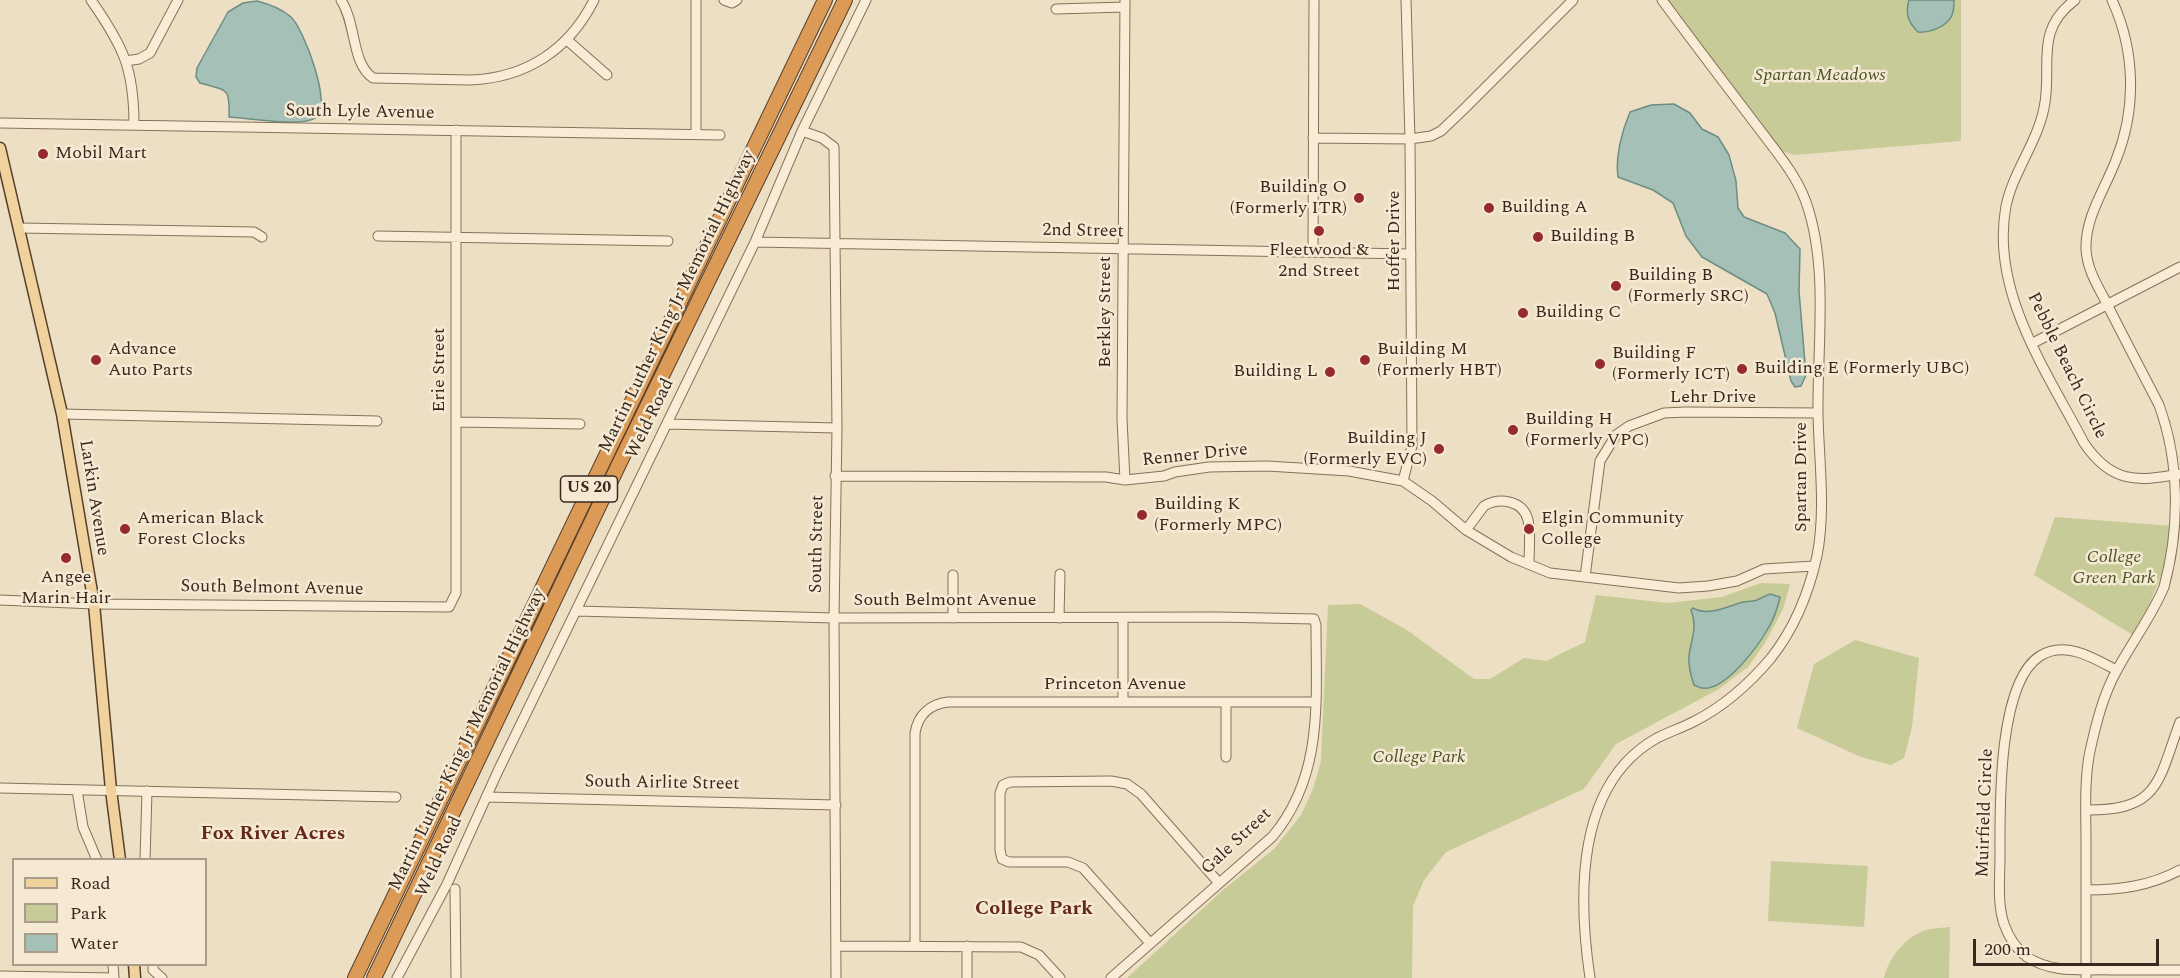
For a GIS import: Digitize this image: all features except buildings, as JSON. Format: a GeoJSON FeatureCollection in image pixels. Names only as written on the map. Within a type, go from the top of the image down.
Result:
{"type":"FeatureCollection","features":[{"type":"Feature","properties":{"kind":"highway","name":"Martin Luther King Jr Memorial Highway"},"geometry":{"type":"LineString","coordinates":[[355,978],[823,0]]}},
{"type":"Feature","properties":{"kind":"highway","name":"Martin Luther King Jr Memorial Highway"},"geometry":{"type":"LineString","coordinates":[[374,978],[845,0]]}},
{"type":"Feature","properties":{"kind":"main road","name":"Larkin Avenue"},"geometry":{"type":"LineString","coordinates":[[0,147],[63,414],[94,604],[111,790],[120,858]]}},
{"type":"Feature","properties":{"kind":"street"},"geometry":{"type":"LineString","coordinates":[[91,0],[115,35],[126,61],[132,85],[134,125]]}},
{"type":"Feature","properties":{"kind":"street"},"geometry":{"type":"LineString","coordinates":[[126,61],[139,59],[150,53],[178,0]]}},
{"type":"Feature","properties":{"kind":"street"},"geometry":{"type":"LineString","coordinates":[[340,0],[347,9],[362,67],[366,74],[373,78],[486,79],[517,72],[547,57],[567,40],[594,0]]}},
{"type":"Feature","properties":{"kind":"street"},"geometry":{"type":"LineString","coordinates":[[696,0],[696,134]]}},
{"type":"Feature","properties":{"kind":"street"},"geometry":{"type":"LineString","coordinates":[[724,0],[732,3],[737,0]]}},
{"type":"Feature","properties":{"kind":"street","name":"Weld Road"},"geometry":{"type":"LineString","coordinates":[[397,978],[447,884],[486,797],[755,242],[802,131],[866,0]]}},
{"type":"Feature","properties":{"kind":"street"},"geometry":{"type":"LineString","coordinates":[[1313,252],[1314,0]]}},
{"type":"Feature","properties":{"kind":"street","name":"Hoffer Drive"},"geometry":{"type":"LineString","coordinates":[[1403,481],[1412,446],[1410,139],[1406,0]]}},
{"type":"Feature","properties":{"kind":"street"},"geometry":{"type":"LineString","coordinates":[[1313,138],[1410,139],[1431,136],[1441,131],[1573,0]]}},
{"type":"Feature","properties":{"kind":"street","name":"Spartan Drive"},"geometry":{"type":"LineString","coordinates":[[1590,978],[1582,907],[1589,839],[1597,811],[1617,771],[1640,749],[1717,708],[1772,657],[1796,620],[1814,566],[1821,501],[1818,414],[1818,253],[1806,200],[1787,167],[1662,0]]}},
{"type":"Feature","properties":{"kind":"street","name":"Pebble Beach Circle"},"geometry":{"type":"LineString","coordinates":[[2075,0],[2059,15],[2049,34],[2047,94],[2044,109],[2007,204],[2003,235],[2005,269],[2014,306],[2084,443],[2095,459],[2109,470],[2129,477],[2153,479],[2179,475]]}},
{"type":"Feature","properties":{"kind":"street"},"geometry":{"type":"LineString","coordinates":[[2086,974],[2086,810],[2090,755],[2103,703],[2116,670],[2155,605],[2169,573],[2178,526],[2179,475],[2172,441],[2159,405],[2091,274],[2086,249],[2091,216],[2116,159],[2130,109],[2127,40],[2112,0]]}},
{"type":"Feature","properties":{"kind":"street"},"geometry":{"type":"LineString","coordinates":[[1056,9],[1125,3]]}},
{"type":"Feature","properties":{"kind":"street","name":"Berkley Street"},"geometry":{"type":"LineString","coordinates":[[1125,3],[1122,418],[1125,480]]}},
{"type":"Feature","properties":{"kind":"street"},"geometry":{"type":"LineString","coordinates":[[567,40],[607,75]]}},
{"type":"Feature","properties":{"kind":"street","name":"South Lyle Avenue"},"geometry":{"type":"LineString","coordinates":[[0,123],[720,135]]}},
{"type":"Feature","properties":{"kind":"street","name":"Erie Street"},"geometry":{"type":"LineString","coordinates":[[449,607],[456,592],[456,130]]}},
{"type":"Feature","properties":{"kind":"street","name":"South Street"},"geometry":{"type":"LineString","coordinates":[[802,131],[822,138],[834,147],[837,428],[834,618],[836,978]]}},
{"type":"Feature","properties":{"kind":"street"},"geometry":{"type":"LineString","coordinates":[[20,228],[254,232],[262,237]]}},
{"type":"Feature","properties":{"kind":"street"},"geometry":{"type":"LineString","coordinates":[[378,236],[668,241]]}},
{"type":"Feature","properties":{"kind":"street","name":"2nd Street"},"geometry":{"type":"LineString","coordinates":[[755,242],[1411,254]]}},
{"type":"Feature","properties":{"kind":"street"},"geometry":{"type":"LineString","coordinates":[[2033,343],[2180,267]]}},
{"type":"Feature","properties":{"kind":"street","name":"Lehr Drive"},"geometry":{"type":"LineString","coordinates":[[1585,578],[1600,460],[1616,435],[1629,426],[1664,413],[1818,414]]}},
{"type":"Feature","properties":{"kind":"street"},"geometry":{"type":"LineString","coordinates":[[63,414],[377,421]]}},
{"type":"Feature","properties":{"kind":"street"},"geometry":{"type":"LineString","coordinates":[[457,422],[580,424]]}},
{"type":"Feature","properties":{"kind":"street"},"geometry":{"type":"LineString","coordinates":[[667,424],[837,428]]}},
{"type":"Feature","properties":{"kind":"street","name":"Renner Drive"},"geometry":{"type":"LineString","coordinates":[[835,476],[1106,477],[1125,480],[1164,476],[1209,467],[1267,466],[1349,471],[1403,481],[1432,501],[1466,530],[1511,557],[1550,573],[1679,588],[1737,581],[1764,569],[1814,566]]}},
{"type":"Feature","properties":{"kind":"street"},"geometry":{"type":"LineString","coordinates":[[1466,530],[1488,503],[1502,500],[1516,505],[1528,520],[1530,564]]}},
{"type":"Feature","properties":{"kind":"street"},"geometry":{"type":"LineString","coordinates":[[1059,618],[1060,574]]}},
{"type":"Feature","properties":{"kind":"street"},"geometry":{"type":"LineString","coordinates":[[953,618],[954,575]]}},
{"type":"Feature","properties":{"kind":"street","name":"South Belmont Avenue"},"geometry":{"type":"LineString","coordinates":[[0,600],[94,604],[449,607]]}},
{"type":"Feature","properties":{"kind":"street","name":"South Belmont Avenue"},"geometry":{"type":"LineString","coordinates":[[576,611],[834,618],[1298,617],[1314,619]]}},
{"type":"Feature","properties":{"kind":"street"},"geometry":{"type":"LineString","coordinates":[[1122,618],[1123,702]]}},
{"type":"Feature","properties":{"kind":"street","name":"Gale Street"},"geometry":{"type":"LineString","coordinates":[[1111,978],[1272,837],[1291,812],[1311,760],[1316,702],[1316,625],[1314,619]]}},
{"type":"Feature","properties":{"kind":"street","name":"Muirfield Circle"},"geometry":{"type":"LineString","coordinates":[[2116,670],[2074,651],[2056,650],[2037,658],[2023,676],[2006,734],[2001,783],[2000,898],[2004,925],[2014,945],[2026,956],[2054,968],[2086,974],[2180,970]]}},
{"type":"Feature","properties":{"kind":"street","name":"Princeton Avenue"},"geometry":{"type":"LineString","coordinates":[[915,946],[916,729],[920,719],[933,706],[948,702],[1316,702]]}},
{"type":"Feature","properties":{"kind":"street"},"geometry":{"type":"LineString","coordinates":[[1226,702],[1226,757]]}},
{"type":"Feature","properties":{"kind":"street"},"geometry":{"type":"LineString","coordinates":[[2086,810],[2121,808],[2147,796],[2163,773],[2176,743],[2180,724]]}},
{"type":"Feature","properties":{"kind":"street"},"geometry":{"type":"LineString","coordinates":[[1150,943],[1083,868],[1068,862],[1005,861],[1000,855],[1000,793],[1006,783],[1120,782],[1134,788],[1219,884]]}},
{"type":"Feature","properties":{"kind":"street"},"geometry":{"type":"LineString","coordinates":[[0,788],[396,797]]}},
{"type":"Feature","properties":{"kind":"street"},"geometry":{"type":"LineString","coordinates":[[77,790],[83,827],[96,858]]}},
{"type":"Feature","properties":{"kind":"street"},"geometry":{"type":"LineString","coordinates":[[145,858],[147,791]]}},
{"type":"Feature","properties":{"kind":"street","name":"South Airlite Street"},"geometry":{"type":"LineString","coordinates":[[486,797],[836,805]]}},
{"type":"Feature","properties":{"kind":"street"},"geometry":{"type":"LineString","coordinates":[[2086,890],[2133,887],[2156,881],[2180,870]]}},
{"type":"Feature","properties":{"kind":"street"},"geometry":{"type":"LineString","coordinates":[[456,890],[456,978]]}},
{"type":"Feature","properties":{"kind":"street"},"geometry":{"type":"LineString","coordinates":[[837,946],[1024,947],[1039,955],[1060,978]]}},
{"type":"Feature","properties":{"kind":"street"},"geometry":{"type":"LineString","coordinates":[[968,946],[968,978]]}},
{"type":"Feature","properties":{"kind":"street"},"geometry":{"type":"LineString","coordinates":[[153,966],[153,970],[162,978]]}},
{"type":"Feature","properties":{"kind":"street"},"geometry":{"type":"LineString","coordinates":[[0,976],[114,978]]}},
{"type":"Feature","properties":{"kind":"green space","name":"Spartan Meadows"},"geometry":{"type":"Polygon","coordinates":[[[1667,0],[1961,0],[1961,141],[1795,155],[1780,151],[1667,0]]]}},
{"type":"Feature","properties":{"kind":"green space","name":"College Green Park"},"geometry":{"type":"Polygon","coordinates":[[[2055,517],[2173,526],[2168,560],[2133,635],[2034,575],[2055,517]]]}},
{"type":"Feature","properties":{"kind":"green space","name":"College Park"},"geometry":{"type":"Polygon","coordinates":[[[1761,583],[1790,584],[1783,609],[1765,643],[1748,667],[1719,689],[1616,744],[1584,789],[1446,852],[1424,880],[1413,906],[1412,978],[1127,978],[1223,890],[1274,849],[1301,815],[1313,789],[1321,761],[1328,605],[1360,604],[1407,630],[1474,679],[1490,679],[1524,658],[1546,661],[1585,642],[1596,595],[1668,603],[1722,597],[1761,583]]]}},
{"type":"Feature","properties":{"kind":"green space"},"geometry":{"type":"Polygon","coordinates":[[[1855,640],[1919,658],[1912,727],[1904,758],[1891,765],[1861,757],[1797,728],[1814,664],[1855,640]]]}},
{"type":"Feature","properties":{"kind":"green space"},"geometry":{"type":"Polygon","coordinates":[[[1771,861],[1868,866],[1864,927],[1768,921],[1771,861]]]}},
{"type":"Feature","properties":{"kind":"green space"},"geometry":{"type":"Polygon","coordinates":[[[1950,927],[1949,978],[1884,978],[1894,955],[1911,938],[1926,930],[1950,927]]]}},
{"type":"Feature","properties":{"kind":"water"},"geometry":{"type":"Polygon","coordinates":[[[1909,0],[1954,0],[1953,13],[1942,26],[1918,32],[1908,18],[1909,0]]]}},
{"type":"Feature","properties":{"kind":"water"},"geometry":{"type":"Polygon","coordinates":[[[257,1],[275,7],[291,17],[303,36],[319,83],[321,110],[317,117],[300,122],[275,122],[229,117],[229,100],[225,91],[200,83],[196,77],[197,68],[228,12],[243,3],[257,1]]]}},
{"type":"Feature","properties":{"kind":"water"},"geometry":{"type":"Polygon","coordinates":[[[1674,104],[1690,113],[1702,129],[1718,137],[1729,155],[1736,181],[1738,208],[1744,217],[1785,233],[1800,249],[1799,291],[1806,375],[1801,386],[1795,387],[1791,381],[1775,313],[1767,294],[1702,257],[1686,236],[1673,203],[1653,190],[1618,177],[1617,161],[1620,144],[1630,112],[1651,105],[1674,104]]]}},
{"type":"Feature","properties":{"kind":"water"},"geometry":{"type":"Polygon","coordinates":[[[1770,594],[1780,597],[1773,620],[1758,645],[1721,683],[1701,688],[1694,685],[1689,663],[1694,628],[1691,610],[1693,608],[1705,611],[1718,610],[1743,602],[1755,601],[1770,594]]]}},
{"type":"Feature","properties":{"kind":"place","name":"Mobil Mart"},"geometry":{"type":"Point","coordinates":[43,154]}},
{"type":"Feature","properties":{"kind":"place","name":"Building O (Formerly ITR)"},"geometry":{"type":"Point","coordinates":[1359,198]}},
{"type":"Feature","properties":{"kind":"place","name":"Building A"},"geometry":{"type":"Point","coordinates":[1489,208]}},
{"type":"Feature","properties":{"kind":"place","name":"Fleetwood & 2nd Street"},"geometry":{"type":"Point","coordinates":[1319,231]}},
{"type":"Feature","properties":{"kind":"place","name":"Building B"},"geometry":{"type":"Point","coordinates":[1538,237]}},
{"type":"Feature","properties":{"kind":"place","name":"Building B (Formerly SRC)"},"geometry":{"type":"Point","coordinates":[1616,286]}},
{"type":"Feature","properties":{"kind":"place","name":"Building C"},"geometry":{"type":"Point","coordinates":[1523,313]}},
{"type":"Feature","properties":{"kind":"place","name":"Advance Auto Parts"},"geometry":{"type":"Point","coordinates":[96,360]}},
{"type":"Feature","properties":{"kind":"place","name":"Building M (Formerly HBT)"},"geometry":{"type":"Point","coordinates":[1365,360]}},
{"type":"Feature","properties":{"kind":"place","name":"Building F (Formerly ICT)"},"geometry":{"type":"Point","coordinates":[1600,364]}},
{"type":"Feature","properties":{"kind":"place","name":"Building E (Formerly UBC)"},"geometry":{"type":"Point","coordinates":[1742,369]}},
{"type":"Feature","properties":{"kind":"place","name":"Building L"},"geometry":{"type":"Point","coordinates":[1330,372]}},
{"type":"Feature","properties":{"kind":"place","name":"Building H (Formerly VPC)"},"geometry":{"type":"Point","coordinates":[1513,430]}},
{"type":"Feature","properties":{"kind":"place","name":"Building J (Formerly EVC)"},"geometry":{"type":"Point","coordinates":[1439,449]}},
{"type":"Feature","properties":{"kind":"place","name":"Building K (Formerly MPC)"},"geometry":{"type":"Point","coordinates":[1142,515]}},
{"type":"Feature","properties":{"kind":"place","name":"American Black Forest Clocks"},"geometry":{"type":"Point","coordinates":[125,529]}},
{"type":"Feature","properties":{"kind":"place","name":"Elgin Community College"},"geometry":{"type":"Point","coordinates":[1529,529]}},
{"type":"Feature","properties":{"kind":"place","name":"Angee Marin Hair"},"geometry":{"type":"Point","coordinates":[66,558]}},
{"type":"Feature","properties":{"kind":"district","name":"Fox River Acres"},"geometry":{"type":"Point","coordinates":[273,835]}},
{"type":"Feature","properties":{"kind":"district","name":"College Park"},"geometry":{"type":"Point","coordinates":[1034,910]}}]}
